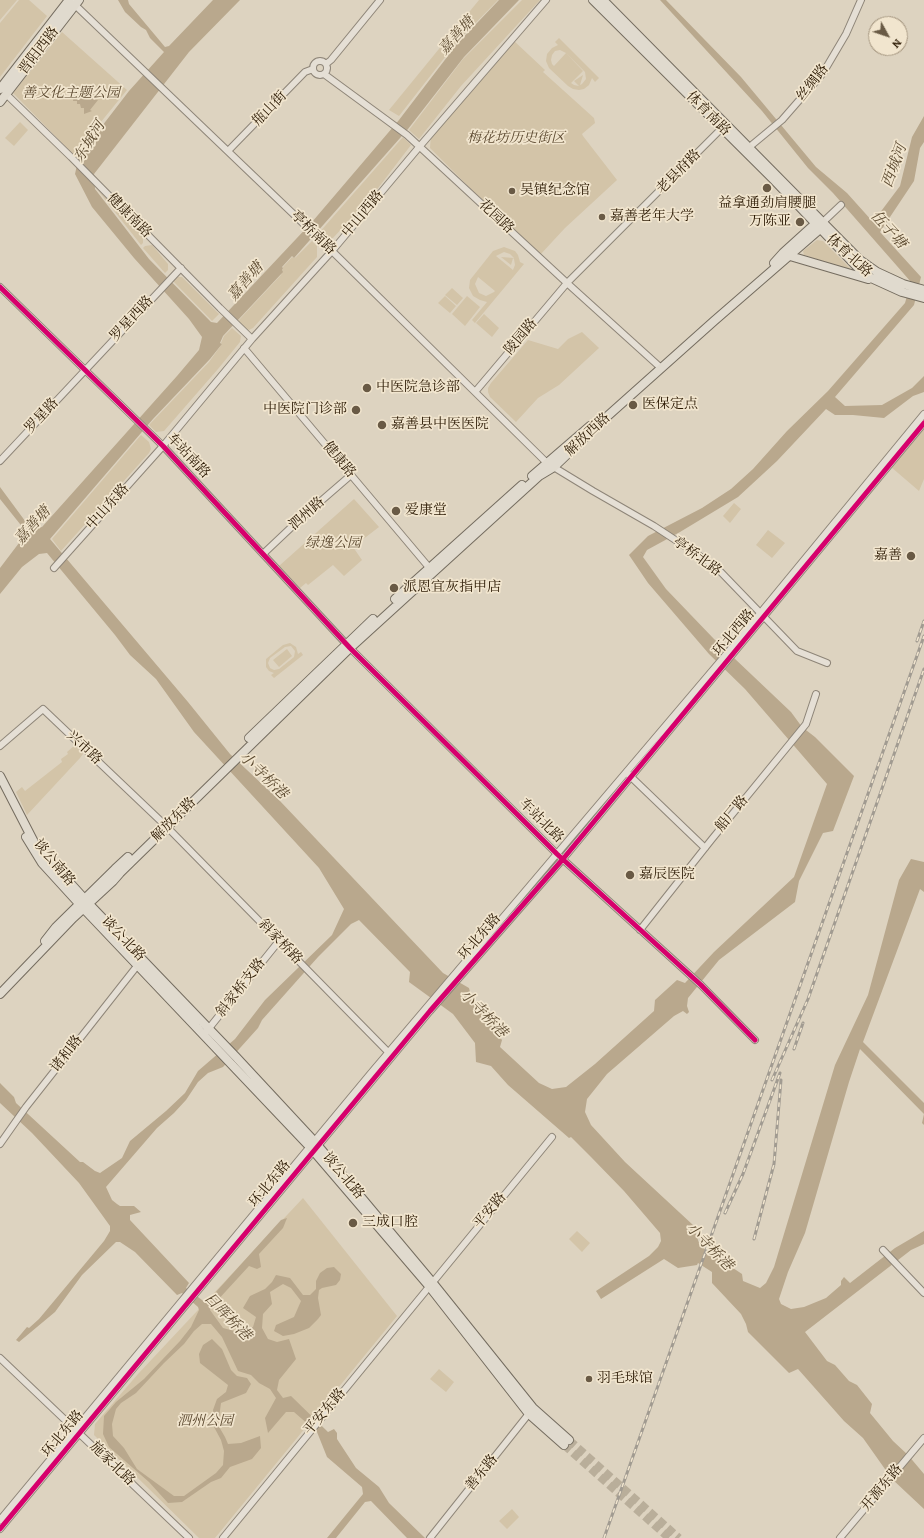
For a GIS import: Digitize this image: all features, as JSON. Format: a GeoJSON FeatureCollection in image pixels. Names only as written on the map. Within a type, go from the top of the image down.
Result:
{"type":"FeatureCollection","features":[{"type":"Feature","properties":{"kind":"main road","name":"体育南路"},"geometry":{"type":"LineString","coordinates":[[593,0],[722,128],[747,149]]}},
{"type":"Feature","properties":{"kind":"main road","name":"体育南路"},"geometry":{"type":"LineString","coordinates":[[603,0],[819,225]]}},
{"type":"Feature","properties":{"kind":"main road","name":"晋阳西路"},"geometry":{"type":"LineString","coordinates":[[0,102],[3,92],[73,1]]}},
{"type":"Feature","properties":{"kind":"main road","name":"解放西路"},"geometry":{"type":"LineString","coordinates":[[660,367],[790,256],[819,225]]}},
{"type":"Feature","properties":{"kind":"main road","name":"解放西路"},"geometry":{"type":"LineString","coordinates":[[348,645],[550,465],[602,421],[774,263],[783,253],[819,225]]}},
{"type":"Feature","properties":{"kind":"main road","name":"体育北路"},"geometry":{"type":"LineString","coordinates":[[819,225],[860,270],[879,282],[902,288],[924,290]]}},
{"type":"Feature","properties":{"kind":"main road","name":"体育北路"},"geometry":{"type":"LineString","coordinates":[[819,225],[860,260],[877,272],[902,288],[924,298]]}},
{"type":"Feature","properties":{"kind":"main road"},"geometry":{"type":"LineString","coordinates":[[790,256],[879,282]]}},
{"type":"Feature","properties":{"kind":"main road","name":"解放东路"},"geometry":{"type":"LineString","coordinates":[[0,994],[55,937],[84,904],[348,645]]}},
{"type":"Feature","properties":{"kind":"main road","name":"谈公南路"},"geometry":{"type":"LineString","coordinates":[[0,776],[35,844],[84,904]]}},
{"type":"Feature","properties":{"kind":"main road","name":"谈公南路"},"geometry":{"type":"LineString","coordinates":[[0,787],[31,848],[42,863],[84,904]]}},
{"type":"Feature","properties":{"kind":"main road","name":"解放东路"},"geometry":{"type":"LineString","coordinates":[[0,988],[34,954],[56,927],[84,904]]}},
{"type":"Feature","properties":{"kind":"main road","name":"谈公北路"},"geometry":{"type":"LineString","coordinates":[[84,904],[137,966],[206,1032]]}},
{"type":"Feature","properties":{"kind":"main road","name":"谈公北路"},"geometry":{"type":"LineString","coordinates":[[84,904],[314,1146],[430,1284],[531,1411],[566,1442]]}},
{"type":"Feature","properties":{"kind":"street"},"geometry":{"type":"LineString","coordinates":[[326,64],[331,60],[380,0]]}},
{"type":"Feature","properties":{"kind":"street","name":"中山西路"},"geometry":{"type":"LineString","coordinates":[[163,446],[244,348],[332,251],[546,0]]}},
{"type":"Feature","properties":{"kind":"street","name":"丝绸路"},"geometry":{"type":"LineString","coordinates":[[747,149],[782,120],[823,73],[846,34],[861,0]]}},
{"type":"Feature","properties":{"kind":"street","name":"亭桥南路"},"geometry":{"type":"LineString","coordinates":[[73,1],[303,222],[550,465]]}},
{"type":"Feature","properties":{"kind":"street"},"geometry":{"type":"LineString","coordinates":[[317,61],[322,61],[326,64],[327,68],[324,74],[317,74],[313,69],[314,64],[317,61]]}},
{"type":"Feature","properties":{"kind":"street","name":"甁山街"},"geometry":{"type":"LineString","coordinates":[[228,151],[305,72],[313,69]]}},
{"type":"Feature","properties":{"kind":"street","name":"花园路"},"geometry":{"type":"LineString","coordinates":[[324,74],[389,121],[420,146],[567,283],[660,367]]}},
{"type":"Feature","properties":{"kind":"street","name":"健康南路"},"geometry":{"type":"LineString","coordinates":[[3,92],[71,157],[252,339]]}},
{"type":"Feature","properties":{"kind":"street","name":"老县府路"},"geometry":{"type":"LineString","coordinates":[[567,283],[722,128]]}},
{"type":"Feature","properties":{"kind":"street","name":"解放西路"},"geometry":{"type":"LineString","coordinates":[[819,225],[841,205]]}},
{"type":"Feature","properties":{"kind":"street","name":"罗星西路"},"geometry":{"type":"LineString","coordinates":[[85,370],[181,268]]}},
{"type":"Feature","properties":{"kind":"street","name":"陵园路"},"geometry":{"type":"LineString","coordinates":[[475,392],[567,283]]}},
{"type":"Feature","properties":{"kind":"street","name":"车站南路"},"geometry":{"type":"LineString","coordinates":[[0,287],[163,446],[348,645]]}},
{"type":"Feature","properties":{"kind":"street","name":"健康路"},"geometry":{"type":"LineString","coordinates":[[244,348],[431,570]]}},
{"type":"Feature","properties":{"kind":"street","name":"罗星路"},"geometry":{"type":"LineString","coordinates":[[0,461],[85,370]]}},
{"type":"Feature","properties":{"kind":"street","name":"环北西路"},"geometry":{"type":"LineString","coordinates":[[563,859],[628,775],[736,646],[924,414]]}},
{"type":"Feature","properties":{"kind":"street","name":"环北西路"},"geometry":{"type":"LineString","coordinates":[[761,615],[924,423]]}},
{"type":"Feature","properties":{"kind":"street","name":"中山东路"},"geometry":{"type":"LineString","coordinates":[[54,568],[163,446]]}},
{"type":"Feature","properties":{"kind":"street","name":"亭桥北路"},"geometry":{"type":"LineString","coordinates":[[550,465],[654,526],[715,566],[796,651],[827,663]]}},
{"type":"Feature","properties":{"kind":"street","name":"泗州路"},"geometry":{"type":"LineString","coordinates":[[263,554],[299,520],[351,475]]}},
{"type":"Feature","properties":{"kind":"street","name":"车站北路"},"geometry":{"type":"LineString","coordinates":[[348,645],[557,854],[701,985],[755,1040]]}},
{"type":"Feature","properties":{"kind":"street","name":"船厂路"},"geometry":{"type":"LineString","coordinates":[[640,930],[704,848],[806,724],[816,694]]}},
{"type":"Feature","properties":{"kind":"street","name":"兴市路"},"geometry":{"type":"LineString","coordinates":[[0,746],[42,708],[165,825]]}},
{"type":"Feature","properties":{"kind":"street"},"geometry":{"type":"LineString","coordinates":[[628,775],[704,848]]}},
{"type":"Feature","properties":{"kind":"street","name":"环北西路"},"geometry":{"type":"LineString","coordinates":[[557,854],[628,775]]}},
{"type":"Feature","properties":{"kind":"street","name":"斜家桥路"},"geometry":{"type":"LineString","coordinates":[[165,825],[390,1054]]}},
{"type":"Feature","properties":{"kind":"street","name":"环北东路"},"geometry":{"type":"LineString","coordinates":[[462,971],[557,854]]}},
{"type":"Feature","properties":{"kind":"street","name":"环北东路"},"geometry":{"type":"LineString","coordinates":[[0,1520],[77,1431],[390,1054],[462,971],[563,859]]}},
{"type":"Feature","properties":{"kind":"street","name":"斜家桥支路"},"geometry":{"type":"LineString","coordinates":[[206,1032],[278,941]]}},
{"type":"Feature","properties":{"kind":"street","name":"诸和路"},"geometry":{"type":"LineString","coordinates":[[0,1144],[26,1107],[137,966]]}},
{"type":"Feature","properties":{"kind":"street","name":"平安路"},"geometry":{"type":"LineString","coordinates":[[430,1284],[552,1137]]}},
{"type":"Feature","properties":{"kind":"street"},"geometry":{"type":"LineString","coordinates":[[883,1250],[924,1293]]}},
{"type":"Feature","properties":{"kind":"street","name":"平安东路"},"geometry":{"type":"LineString","coordinates":[[223,1538],[430,1284]]}},
{"type":"Feature","properties":{"kind":"street","name":"施家北路"},"geometry":{"type":"LineString","coordinates":[[0,1358],[189,1538]]}},
{"type":"Feature","properties":{"kind":"street","name":"善东路"},"geometry":{"type":"LineString","coordinates":[[430,1538],[531,1411]]}},
{"type":"Feature","properties":{"kind":"street","name":"环北东路"},"geometry":{"type":"LineString","coordinates":[[0,1529],[77,1431]]}},
{"type":"Feature","properties":{"kind":"street","name":"开源东路"},"geometry":{"type":"LineString","coordinates":[[840,1538],[924,1438]]}},
{"type":"Feature","properties":{"kind":"green space"},"geometry":{"type":"Polygon","coordinates":[[[0,0],[17,0],[0,20],[0,0]]]}},
{"type":"Feature","properties":{"kind":"green space"},"geometry":{"type":"Polygon","coordinates":[[[19,0],[29,0],[47,16],[0,77],[0,23],[19,0]]]}},
{"type":"Feature","properties":{"kind":"green space"},"geometry":{"type":"Polygon","coordinates":[[[479,0],[498,0],[456,43],[399,116],[389,110],[479,0]]]}},
{"type":"Feature","properties":{"kind":"green space"},"geometry":{"type":"Polygon","coordinates":[[[522,0],[540,0],[461,86],[419,139],[409,130],[463,59],[522,0]]]}},
{"type":"Feature","properties":{"kind":"green space","name":"善文化主题公园"},"geometry":{"type":"Polygon","coordinates":[[[62,32],[127,90],[74,155],[13,93],[62,32]]]}},
{"type":"Feature","properties":{"kind":"green space"},"geometry":{"type":"Polygon","coordinates":[[[559,38],[599,78],[595,82],[592,78],[589,85],[584,89],[573,89],[568,86],[549,68],[546,61],[547,54],[552,48],[558,45],[555,42],[559,38]],[[560,50],[555,51],[551,60],[554,66],[566,53],[560,50]],[[566,53],[583,71],[571,83],[579,86],[574,81],[583,75],[580,85],[582,84],[586,79],[585,72],[566,53]]]}},
{"type":"Feature","properties":{"kind":"green space","name":"梅花坊历史街区"},"geometry":{"type":"Polygon","coordinates":[[[513,40],[545,70],[543,72],[594,118],[595,123],[582,134],[617,180],[565,228],[540,255],[508,224],[508,222],[474,192],[430,148],[431,135],[513,40]]]}},
{"type":"Feature","properties":{"kind":"green space"},"geometry":{"type":"Polygon","coordinates":[[[20,122],[28,130],[14,146],[5,138],[20,122]]]}},
{"type":"Feature","properties":{"kind":"green space"},"geometry":{"type":"Polygon","coordinates":[[[403,137],[411,145],[372,196],[333,238],[323,239],[318,234],[403,137]]]}},
{"type":"Feature","properties":{"kind":"green space"},"geometry":{"type":"Polygon","coordinates":[[[96,188],[143,236],[143,243],[141,245],[96,188]]]}},
{"type":"Feature","properties":{"kind":"green space"},"geometry":{"type":"Polygon","coordinates":[[[817,240],[823,241],[852,270],[804,255],[803,251],[817,240]]]}},
{"type":"Feature","properties":{"kind":"green space"},"geometry":{"type":"Polygon","coordinates":[[[312,241],[317,246],[317,257],[253,328],[249,330],[245,328],[238,321],[281,275],[283,267],[292,257],[296,257],[312,241]]]}},
{"type":"Feature","properties":{"kind":"green space"},"geometry":{"type":"Polygon","coordinates":[[[152,245],[168,264],[168,270],[165,273],[143,248],[145,246],[152,245]]]}},
{"type":"Feature","properties":{"kind":"green space"},"geometry":{"type":"Polygon","coordinates":[[[504,247],[515,251],[520,262],[524,264],[475,323],[472,320],[487,302],[473,296],[469,288],[470,280],[493,251],[504,247]],[[504,252],[496,256],[513,270],[515,265],[514,259],[513,258],[511,265],[501,257],[514,258],[510,254],[504,252]],[[478,277],[475,284],[479,293],[486,296],[495,291],[478,277]]]}},
{"type":"Feature","properties":{"kind":"green space"},"geometry":{"type":"Polygon","coordinates":[[[178,277],[182,277],[219,314],[212,321],[173,281],[178,277]]]}},
{"type":"Feature","properties":{"kind":"green space"},"geometry":{"type":"Polygon","coordinates":[[[452,288],[463,298],[457,305],[445,295],[452,288]]]}},
{"type":"Feature","properties":{"kind":"green space"},"geometry":{"type":"Polygon","coordinates":[[[445,296],[456,306],[450,313],[438,303],[445,296]]]}},
{"type":"Feature","properties":{"kind":"green space"},"geometry":{"type":"Polygon","coordinates":[[[467,296],[480,307],[465,326],[452,314],[467,296]]]}},
{"type":"Feature","properties":{"kind":"green space"},"geometry":{"type":"Polygon","coordinates":[[[484,314],[499,328],[492,337],[476,323],[484,314]]]}},
{"type":"Feature","properties":{"kind":"green space"},"geometry":{"type":"Polygon","coordinates":[[[232,328],[241,336],[240,342],[164,431],[156,432],[149,425],[209,362],[222,344],[221,343],[224,336],[232,328]]]}},
{"type":"Feature","properties":{"kind":"green space"},"geometry":{"type":"Polygon","coordinates":[[[582,332],[599,348],[559,385],[538,398],[516,422],[490,397],[488,388],[491,383],[528,340],[558,349],[568,339],[582,332]]]}},
{"type":"Feature","properties":{"kind":"green space"},"geometry":{"type":"Polygon","coordinates":[[[924,427],[924,479],[919,491],[891,467],[924,427]]]}},
{"type":"Feature","properties":{"kind":"green space"},"geometry":{"type":"Polygon","coordinates":[[[141,435],[149,442],[151,449],[149,453],[61,551],[52,539],[141,435]]]}},
{"type":"Feature","properties":{"kind":"green space","name":"绿逸公园"},"geometry":{"type":"Polygon","coordinates":[[[354,499],[379,527],[353,547],[362,560],[344,576],[333,565],[308,585],[306,583],[300,588],[279,566],[354,499]]]}},
{"type":"Feature","properties":{"kind":"green space"},"geometry":{"type":"Polygon","coordinates":[[[734,503],[741,509],[730,523],[723,516],[734,503]]]}},
{"type":"Feature","properties":{"kind":"green space"},"geometry":{"type":"Polygon","coordinates":[[[768,530],[785,543],[772,558],[756,545],[768,530]]]}},
{"type":"Feature","properties":{"kind":"green space"},"geometry":{"type":"Polygon","coordinates":[[[290,643],[296,647],[298,654],[301,652],[303,655],[274,678],[271,675],[274,673],[269,671],[266,667],[266,659],[283,645],[290,643]],[[291,646],[285,647],[270,658],[268,663],[270,668],[274,670],[279,669],[294,657],[295,651],[291,646]]]}},
{"type":"Feature","properties":{"kind":"green space"},"geometry":{"type":"Polygon","coordinates":[[[287,649],[292,656],[279,667],[273,660],[287,649]]]}},
{"type":"Feature","properties":{"kind":"green space"},"geometry":{"type":"Polygon","coordinates":[[[75,745],[83,754],[27,815],[16,792],[22,787],[25,791],[62,762],[61,759],[68,754],[67,752],[75,745]]]}},
{"type":"Feature","properties":{"kind":"green space","name":"泗州公园"},"geometry":{"type":"Polygon","coordinates":[[[303,1198],[397,1316],[215,1538],[199,1538],[94,1435],[95,1424],[138,1374],[303,1198]]]}},
{"type":"Feature","properties":{"kind":"green space"},"geometry":{"type":"Polygon","coordinates":[[[577,1231],[590,1243],[582,1252],[569,1239],[577,1231]]]}},
{"type":"Feature","properties":{"kind":"green space"},"geometry":{"type":"Polygon","coordinates":[[[439,1369],[454,1382],[446,1392],[430,1379],[439,1369]]]}},
{"type":"Feature","properties":{"kind":"green space"},"geometry":{"type":"Polygon","coordinates":[[[512,1509],[519,1517],[507,1529],[499,1521],[512,1509]]]}},
{"type":"Feature","properties":{"kind":"water","name":"东城河"},"geometry":{"type":"Polygon","coordinates":[[[118,0],[128,0],[129,4],[165,47],[169,46],[213,0],[240,0],[189,52],[94,174],[95,189],[149,259],[211,322],[217,323],[312,222],[399,120],[457,44],[499,0],[519,0],[464,57],[408,129],[294,258],[292,256],[282,267],[283,272],[223,336],[220,343],[222,344],[210,359],[153,419],[50,539],[230,754],[280,801],[443,973],[469,988],[472,1000],[502,1040],[500,1047],[539,1083],[552,1089],[566,1087],[595,1064],[654,1011],[655,1000],[677,980],[685,983],[714,952],[794,877],[827,784],[745,689],[709,654],[648,583],[629,555],[648,536],[702,508],[731,489],[753,469],[787,431],[828,391],[905,303],[911,282],[833,193],[808,168],[762,111],[660,0],[666,0],[741,77],[816,167],[847,193],[873,222],[900,186],[912,137],[924,116],[924,142],[920,148],[914,181],[880,232],[921,277],[914,305],[835,397],[845,406],[882,405],[912,388],[924,376],[924,392],[913,396],[884,418],[835,415],[826,409],[777,461],[738,497],[647,550],[643,557],[666,589],[714,639],[791,712],[802,727],[815,737],[854,776],[833,831],[823,833],[799,881],[795,902],[719,960],[688,998],[687,1006],[689,1012],[687,1014],[683,1011],[674,1016],[607,1074],[587,1099],[585,1112],[591,1125],[625,1162],[693,1225],[700,1246],[742,1274],[743,1281],[760,1288],[766,1283],[774,1267],[835,1065],[868,995],[899,880],[911,859],[924,862],[924,892],[920,889],[863,1042],[924,1103],[924,1114],[860,1049],[805,1233],[788,1272],[779,1299],[781,1304],[791,1309],[804,1307],[826,1298],[841,1285],[841,1281],[844,1277],[850,1283],[895,1248],[924,1231],[924,1244],[911,1250],[805,1332],[827,1361],[835,1365],[849,1381],[857,1385],[872,1404],[870,1413],[893,1441],[908,1455],[924,1474],[924,1509],[892,1479],[863,1438],[844,1421],[798,1369],[789,1373],[748,1332],[741,1314],[712,1283],[712,1272],[698,1263],[697,1265],[678,1268],[664,1259],[601,1299],[596,1291],[649,1256],[658,1247],[661,1241],[660,1233],[624,1191],[571,1137],[569,1138],[508,1085],[491,1066],[476,1062],[475,1043],[453,1014],[409,982],[410,972],[359,920],[351,924],[318,957],[262,1020],[258,1028],[223,1067],[208,1073],[198,1082],[186,1100],[157,1128],[106,1187],[112,1200],[117,1204],[120,1206],[134,1206],[141,1212],[130,1215],[130,1220],[189,1283],[186,1288],[206,1303],[281,1220],[287,1218],[283,1228],[259,1254],[261,1267],[257,1269],[249,1266],[215,1303],[211,1305],[210,1310],[223,1328],[238,1332],[253,1327],[256,1317],[243,1308],[250,1296],[265,1289],[276,1275],[290,1278],[303,1295],[310,1295],[316,1289],[316,1281],[320,1273],[327,1268],[334,1267],[341,1274],[340,1280],[336,1285],[319,1290],[318,1298],[321,1315],[318,1319],[309,1328],[294,1334],[283,1336],[274,1331],[276,1325],[294,1317],[301,1301],[291,1288],[283,1284],[270,1292],[272,1304],[263,1314],[262,1328],[268,1339],[277,1342],[289,1339],[296,1359],[279,1380],[277,1390],[283,1398],[291,1396],[328,1432],[334,1429],[337,1433],[337,1439],[356,1468],[379,1487],[389,1503],[425,1538],[407,1538],[371,1501],[365,1502],[336,1538],[327,1538],[363,1494],[362,1487],[327,1457],[317,1432],[294,1412],[286,1412],[268,1433],[265,1418],[276,1398],[270,1389],[259,1383],[251,1375],[238,1371],[222,1337],[211,1324],[202,1324],[194,1331],[184,1344],[136,1393],[121,1403],[116,1409],[112,1424],[113,1436],[124,1448],[137,1469],[174,1496],[184,1496],[216,1473],[223,1465],[224,1451],[221,1440],[214,1427],[213,1410],[217,1399],[226,1392],[228,1385],[200,1363],[199,1354],[203,1345],[212,1339],[222,1349],[231,1370],[237,1376],[247,1378],[251,1384],[246,1393],[221,1403],[218,1425],[228,1444],[241,1443],[260,1436],[261,1448],[252,1459],[230,1467],[221,1478],[211,1482],[182,1502],[168,1503],[149,1482],[109,1447],[103,1434],[104,1416],[116,1402],[144,1379],[180,1341],[191,1327],[199,1310],[198,1307],[182,1293],[177,1295],[135,1252],[120,1242],[116,1242],[82,1275],[55,1312],[19,1342],[16,1340],[27,1327],[29,1328],[39,1319],[104,1241],[110,1231],[110,1226],[79,1183],[32,1133],[0,1103],[0,1083],[14,1097],[16,1103],[80,1162],[83,1162],[100,1173],[122,1158],[130,1141],[185,1093],[198,1071],[235,1039],[265,1000],[332,935],[344,909],[319,868],[194,732],[156,679],[130,655],[47,553],[39,554],[22,567],[0,594],[0,568],[22,539],[24,529],[0,499],[0,487],[31,529],[42,527],[199,350],[202,337],[189,319],[134,258],[92,207],[75,174],[79,156],[129,91],[164,52],[150,38],[146,30],[125,12],[118,0]]]}},
{"type":"Feature","properties":{"kind":"water"},"geometry":{"type":"Polygon","coordinates":[[[84,87],[90,88],[94,91],[93,99],[98,100],[90,110],[92,111],[84,114],[84,108],[81,108],[80,104],[77,104],[77,101],[73,101],[74,95],[84,87]]]}},
{"type":"Feature","properties":{"kind":"water"},"geometry":{"type":"Polygon","coordinates":[[[924,1114],[924,1125],[922,1123],[924,1114]]]}},
{"type":"Feature","properties":{"kind":"tunnel"},"geometry":{"type":"LineString","coordinates":[[569,1440],[679,1538]]}},
{"type":"Feature","properties":{"kind":"tunnel"},"geometry":{"type":"LineString","coordinates":[[564,1445],[669,1538]]}},
{"type":"Feature","properties":{"kind":"railway"},"geometry":{"type":"LineString","coordinates":[[917,641],[924,621]]}},
{"type":"Feature","properties":{"kind":"railway"},"geometry":{"type":"LineString","coordinates":[[604,1538],[924,636]]}},
{"type":"Feature","properties":{"kind":"railway"},"geometry":{"type":"LineString","coordinates":[[772,1080],[808,999],[924,669]]}},
{"type":"Feature","properties":{"kind":"railway"},"geometry":{"type":"LineString","coordinates":[[794,1049],[803,1023]]}},
{"type":"Feature","properties":{"kind":"railway"},"geometry":{"type":"LineString","coordinates":[[725,1213],[743,1174],[780,1073]]}},
{"type":"Feature","properties":{"kind":"railway"},"geometry":{"type":"LineString","coordinates":[[754,1239],[774,1164],[781,1080]]}},
{"type":"Feature","properties":{"kind":"cycle path"},"geometry":{"type":"LineString","coordinates":[[0,287],[163,446],[350,648],[557,854],[701,985],[755,1040]]}},
{"type":"Feature","properties":{"kind":"cycle path"},"geometry":{"type":"LineString","coordinates":[[0,1529],[430,1011],[563,859],[924,423]]}},
{"type":"Feature","properties":{"kind":"place","name":"益拿通劲肩腰腿"},"geometry":{"type":"Point","coordinates":[767,188]}},
{"type":"Feature","properties":{"kind":"place","name":"吴镇纪念馆"},"geometry":{"type":"Point","coordinates":[512,191]}},
{"type":"Feature","properties":{"kind":"place","name":"嘉善老年大学"},"geometry":{"type":"Point","coordinates":[602,217]}},
{"type":"Feature","properties":{"kind":"place","name":"万陈亚"},"geometry":{"type":"Point","coordinates":[800,222]}},
{"type":"Feature","properties":{"kind":"place","name":"中医院急诊部"},"geometry":{"type":"Point","coordinates":[367,388]}},
{"type":"Feature","properties":{"kind":"place","name":"医保定点"},"geometry":{"type":"Point","coordinates":[633,405]}},
{"type":"Feature","properties":{"kind":"place","name":"中医院门诊部"},"geometry":{"type":"Point","coordinates":[356,410]}},
{"type":"Feature","properties":{"kind":"place","name":"嘉善县中医医院"},"geometry":{"type":"Point","coordinates":[382,425]}},
{"type":"Feature","properties":{"kind":"place","name":"爱康堂"},"geometry":{"type":"Point","coordinates":[396,511]}},
{"type":"Feature","properties":{"kind":"place","name":"嘉善"},"geometry":{"type":"Point","coordinates":[911,556]}},
{"type":"Feature","properties":{"kind":"place","name":"派恩宜灰指甲店"},"geometry":{"type":"Point","coordinates":[394,588]}},
{"type":"Feature","properties":{"kind":"place","name":"嘉辰医院"},"geometry":{"type":"Point","coordinates":[630,875]}},
{"type":"Feature","properties":{"kind":"place","name":"三成口腔"},"geometry":{"type":"Point","coordinates":[353,1223]}},
{"type":"Feature","properties":{"kind":"place","name":"羽毛球馆"},"geometry":{"type":"Point","coordinates":[589,1379]}},
{"type":"Feature","properties":{"kind":"water label","name":"嘉善塘"},"geometry":{"type":"Point","coordinates":[457,36]}},
{"type":"Feature","properties":{"kind":"water label","name":"西城河"},"geometry":{"type":"Point","coordinates":[895,166]}},
{"type":"Feature","properties":{"kind":"water label","name":"伍子塘"},"geometry":{"type":"Point","coordinates":[888,230]}},
{"type":"Feature","properties":{"kind":"water label","name":"嘉善塘"},"geometry":{"type":"Point","coordinates":[246,282]}},
{"type":"Feature","properties":{"kind":"water label","name":"嘉善塘"},"geometry":{"type":"Point","coordinates":[33,526]}},
{"type":"Feature","properties":{"kind":"water label","name":"小寺桥港"},"geometry":{"type":"Point","coordinates":[263,776]}},
{"type":"Feature","properties":{"kind":"water label","name":"小寺桥港"},"geometry":{"type":"Point","coordinates":[483,1014]}},
{"type":"Feature","properties":{"kind":"water label","name":"小寺桥港"},"geometry":{"type":"Point","coordinates":[709,1247]}},
{"type":"Feature","properties":{"kind":"water label","name":"日晖桥港"},"geometry":{"type":"Point","coordinates":[227,1317]}}]}
